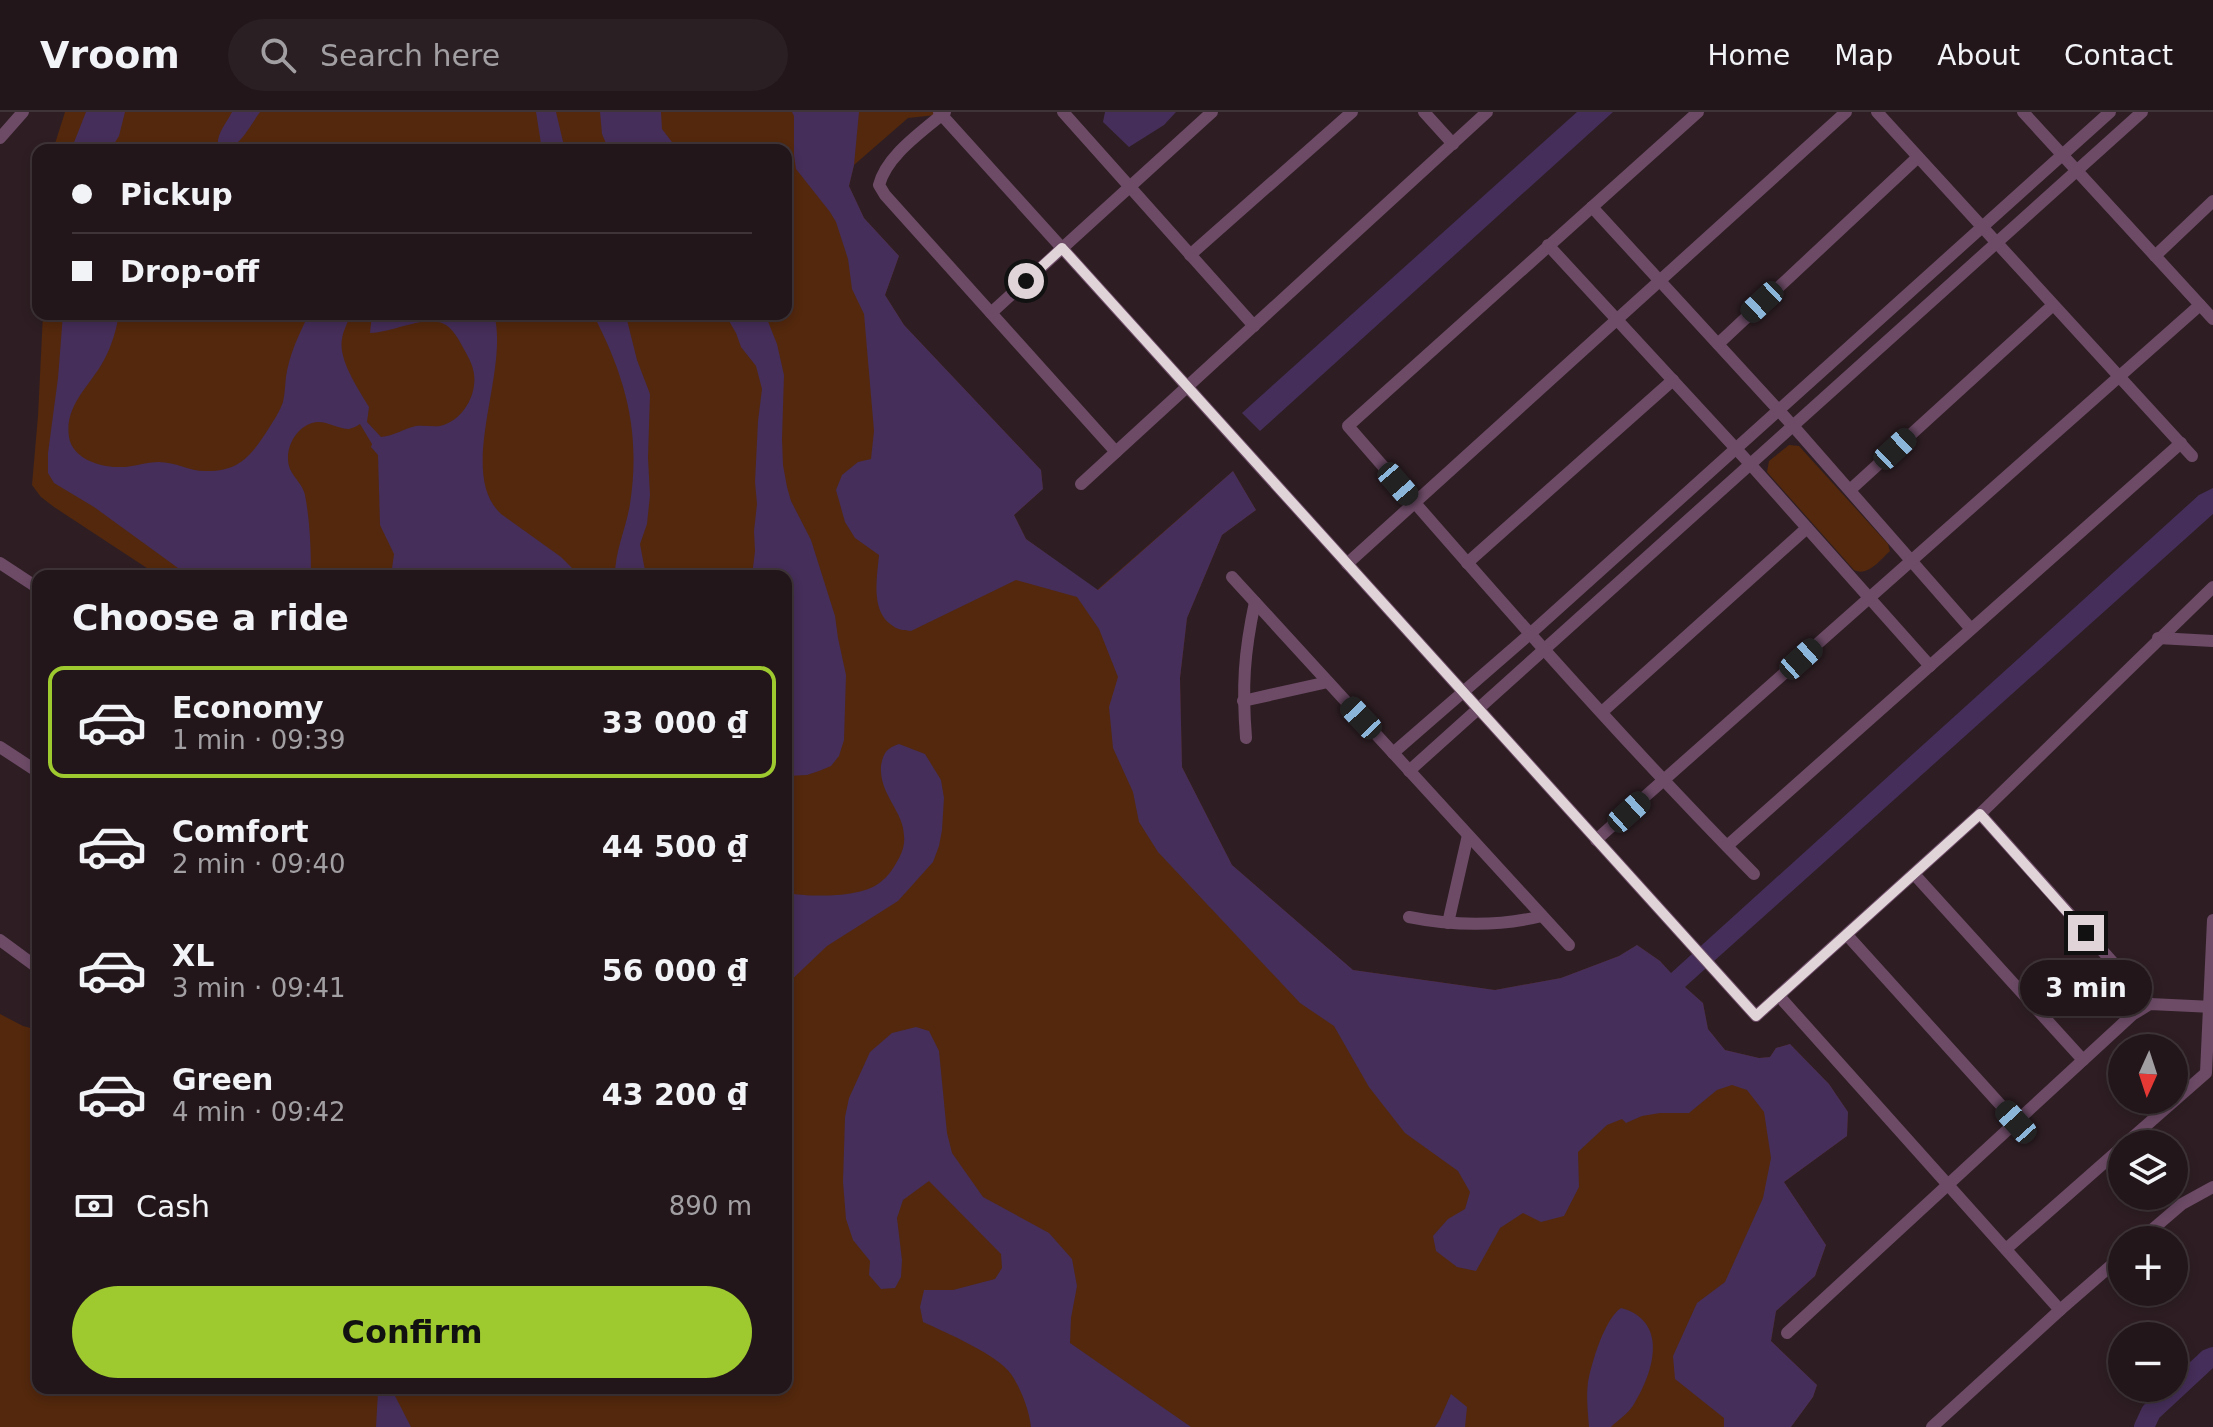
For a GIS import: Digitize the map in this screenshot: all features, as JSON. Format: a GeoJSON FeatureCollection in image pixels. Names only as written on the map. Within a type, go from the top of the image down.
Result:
{"type":"FeatureCollection","features":[{"type":"Feature","properties":{"kind":"street"},"geometry":{"type":"LineString","coordinates":[[0,138],[23,112]]}},
{"type":"Feature","properties":{"kind":"street"},"geometry":{"type":"LineString","coordinates":[[1063,112],[1254,326]]}},
{"type":"Feature","properties":{"kind":"street"},"geometry":{"type":"LineString","coordinates":[[991,313],[1212,112]]}},
{"type":"Feature","properties":{"kind":"street"},"geometry":{"type":"LineString","coordinates":[[1190,255],[1352,112]]}},
{"type":"Feature","properties":{"kind":"street"},"geometry":{"type":"LineString","coordinates":[[1424,112],[1453,144]]}},
{"type":"Feature","properties":{"kind":"street"},"geometry":{"type":"LineString","coordinates":[[1081,484],[1487,112]]}},
{"type":"Feature","properties":{"kind":"street"},"geometry":{"type":"LineString","coordinates":[[1698,112],[1348,426],[1663,781],[1754,874]]}},
{"type":"Feature","properties":{"kind":"street"},"geometry":{"type":"LineString","coordinates":[[1347,564],[1846,112]]}},
{"type":"Feature","properties":{"kind":"street"},"geometry":{"type":"LineString","coordinates":[[1877,112],[2192,456]]}},
{"type":"Feature","properties":{"kind":"street"},"geometry":{"type":"LineString","coordinates":[[2023,112],[2213,319]]}},
{"type":"Feature","properties":{"kind":"street"},"geometry":{"type":"LineString","coordinates":[[1393,753],[1531,633],[2110,112]]}},
{"type":"Feature","properties":{"kind":"street"},"geometry":{"type":"LineString","coordinates":[[1409,771],[2142,112]]}},
{"type":"Feature","properties":{"kind":"street"},"geometry":{"type":"LineString","coordinates":[[1116,452],[879,185],[882,175],[900,152],[942,113],[1756,1016],[1980,814],[2213,587]]}},
{"type":"Feature","properties":{"kind":"street"},"geometry":{"type":"LineString","coordinates":[[1718,344],[1918,157]]}},
{"type":"Feature","properties":{"kind":"street"},"geometry":{"type":"LineString","coordinates":[[2155,256],[2213,201]]}},
{"type":"Feature","properties":{"kind":"street"},"geometry":{"type":"LineString","coordinates":[[1592,207],[1779,410],[1971,629]]}},
{"type":"Feature","properties":{"kind":"street"},"geometry":{"type":"LineString","coordinates":[[1548,245],[1751,465],[1930,666]]}},
{"type":"Feature","properties":{"kind":"street"},"geometry":{"type":"LineString","coordinates":[[1850,490],[2053,305]]}},
{"type":"Feature","properties":{"kind":"street"},"geometry":{"type":"LineString","coordinates":[[1596,840],[2200,305]]}},
{"type":"Feature","properties":{"kind":"street"},"geometry":{"type":"LineString","coordinates":[[1467,563],[1673,380]]}},
{"type":"Feature","properties":{"kind":"street"},"geometry":{"type":"LineString","coordinates":[[1727,846],[2181,443]]}},
{"type":"Feature","properties":{"kind":"street"},"geometry":{"type":"LineString","coordinates":[[1602,712],[1807,528]]}},
{"type":"Feature","properties":{"kind":"street"},"geometry":{"type":"LineString","coordinates":[[0,563],[32,584]]}},
{"type":"Feature","properties":{"kind":"street"},"geometry":{"type":"LineString","coordinates":[[1232,577],[1569,945]]}},
{"type":"Feature","properties":{"kind":"street"},"geometry":{"type":"LineString","coordinates":[[1246,738],[1244,664],[1255,602]]}},
{"type":"Feature","properties":{"kind":"street"},"geometry":{"type":"LineString","coordinates":[[2158,638],[2213,641]]}},
{"type":"Feature","properties":{"kind":"street"},"geometry":{"type":"LineString","coordinates":[[1243,701],[1328,682]]}},
{"type":"Feature","properties":{"kind":"street"},"geometry":{"type":"LineString","coordinates":[[0,747],[32,768]]}},
{"type":"Feature","properties":{"kind":"street"},"geometry":{"type":"LineString","coordinates":[[1980,814],[2150,1004]]}},
{"type":"Feature","properties":{"kind":"street"},"geometry":{"type":"LineString","coordinates":[[1448,923],[1468,835]]}},
{"type":"Feature","properties":{"kind":"street"},"geometry":{"type":"LineString","coordinates":[[1914,874],[2083,1060]]}},
{"type":"Feature","properties":{"kind":"street"},"geometry":{"type":"LineString","coordinates":[[1409,917],[1448,923],[1498,924],[1542,916]]}},
{"type":"Feature","properties":{"kind":"street"},"geometry":{"type":"LineString","coordinates":[[2142,1130],[2206,1073],[2213,920]]}},
{"type":"Feature","properties":{"kind":"street"},"geometry":{"type":"LineString","coordinates":[[1847,935],[2016,1122]]}},
{"type":"Feature","properties":{"kind":"street"},"geometry":{"type":"LineString","coordinates":[[0,940],[32,964]]}},
{"type":"Feature","properties":{"kind":"street"},"geometry":{"type":"LineString","coordinates":[[1779,996],[2060,1310]]}},
{"type":"Feature","properties":{"kind":"street"},"geometry":{"type":"LineString","coordinates":[[1787,1333],[2132,1015],[2150,1004],[2211,1007]]}},
{"type":"Feature","properties":{"kind":"street"},"geometry":{"type":"LineString","coordinates":[[2006,1249],[2108,1160]]}},
{"type":"Feature","properties":{"kind":"street"},"geometry":{"type":"LineString","coordinates":[[2156,1226],[2182,1204],[2213,1187]]}},
{"type":"Feature","properties":{"kind":"street"},"geometry":{"type":"LineString","coordinates":[[1932,1427],[2108,1268]]}},
{"type":"Feature","properties":{"kind":"shaded area"},"geometry":{"type":"Polygon","coordinates":[[[65,112],[933,112],[936,115],[908,118],[854,165],[849,186],[864,218],[899,256],[885,295],[904,325],[1041,470],[1043,489],[1014,515],[1026,539],[1097,590],[1233,471],[1256,510],[1222,535],[1187,618],[1180,678],[1182,767],[1232,865],[1353,970],[1495,990],[1561,978],[1619,956],[1637,945],[1660,961],[1703,1003],[1708,1029],[1725,1050],[1759,1058],[1770,1057],[1776,1048],[1790,1044],[1829,1084],[1848,1112],[1847,1136],[1784,1182],[1826,1245],[1815,1276],[1776,1311],[1771,1341],[1817,1385],[1813,1397],[1791,1427],[0,1427],[0,1014],[32,1028],[32,1394],[792,1394],[792,570],[150,570],[54,507],[32,485],[43,320],[792,320],[792,144],[55,144],[65,112]]]}},
{"type":"Feature","properties":{"kind":"shaded area"},"geometry":{"type":"Polygon","coordinates":[[[86,112],[125,112],[114,144],[73,144],[86,112]]]}},
{"type":"Feature","properties":{"kind":"shaded area"},"geometry":{"type":"Polygon","coordinates":[[[232,112],[260,112],[236,144],[218,144],[220,133],[232,112]]]}},
{"type":"Feature","properties":{"kind":"shaded area"},"geometry":{"type":"Polygon","coordinates":[[[536,112],[556,112],[564,144],[541,144],[536,112]]]}},
{"type":"Feature","properties":{"kind":"shaded area"},"geometry":{"type":"Polygon","coordinates":[[[600,112],[661,112],[662,129],[673,144],[606,144],[600,112]]]}},
{"type":"Feature","properties":{"kind":"shaded area"},"geometry":{"type":"Polygon","coordinates":[[[792,112],[859,112],[849,186],[864,218],[899,256],[885,295],[904,325],[1041,470],[1043,489],[1014,515],[1026,539],[1098,590],[1233,471],[1256,510],[1222,535],[1187,618],[1180,678],[1182,767],[1232,865],[1353,970],[1495,990],[1561,978],[1619,956],[1637,945],[1671,973],[2199,495],[2213,488],[2213,514],[1685,987],[1703,1003],[1708,1029],[1725,1050],[1759,1058],[1770,1057],[1776,1048],[1790,1044],[1829,1084],[1848,1112],[1847,1136],[1784,1182],[1826,1245],[1815,1276],[1776,1311],[1771,1341],[1817,1385],[1813,1397],[1791,1427],[1724,1427],[1724,1418],[1675,1379],[1673,1356],[1697,1303],[1725,1282],[1763,1198],[1771,1158],[1764,1112],[1747,1090],[1732,1085],[1717,1090],[1689,1113],[1660,1113],[1626,1123],[1622,1119],[1607,1125],[1578,1152],[1579,1187],[1564,1216],[1541,1222],[1523,1213],[1500,1228],[1476,1271],[1457,1267],[1436,1251],[1433,1236],[1448,1219],[1465,1209],[1470,1192],[1458,1171],[1405,1133],[1369,1087],[1334,1026],[1300,1003],[1158,852],[1139,822],[1133,792],[1113,748],[1109,707],[1118,677],[1099,629],[1077,597],[1016,580],[911,631],[897,628],[886,620],[877,594],[879,555],[855,538],[845,522],[836,490],[842,475],[858,462],[871,459],[874,431],[864,314],[852,289],[848,259],[836,222],[796,169],[792,112]]]}},
{"type":"Feature","properties":{"kind":"shaded area"},"geometry":{"type":"Polygon","coordinates":[[[1105,112],[1176,112],[1164,125],[1129,147],[1103,122],[1105,112]]]}},
{"type":"Feature","properties":{"kind":"shaded area"},"geometry":{"type":"Polygon","coordinates":[[[1577,112],[1613,112],[1260,431],[1242,413],[1577,112]]]}},
{"type":"Feature","properties":{"kind":"shaded area"},"geometry":{"type":"Polygon","coordinates":[[[63,320],[118,320],[107,354],[74,405],[69,437],[75,451],[87,460],[110,467],[159,462],[195,470],[219,470],[244,459],[257,446],[279,412],[289,361],[306,320],[349,320],[343,336],[343,356],[369,407],[367,422],[381,437],[416,426],[440,426],[455,419],[470,399],[474,374],[461,343],[446,325],[434,321],[370,333],[371,320],[495,320],[496,364],[483,448],[483,473],[488,496],[501,514],[561,557],[574,570],[392,570],[394,554],[380,525],[378,455],[360,424],[349,429],[317,422],[300,430],[292,441],[288,455],[290,469],[305,495],[311,570],[181,570],[94,507],[54,483],[48,473],[48,453],[63,320]]]}},
{"type":"Feature","properties":{"kind":"shaded area"},"geometry":{"type":"Polygon","coordinates":[[[596,320],[627,320],[650,394],[650,495],[647,524],[640,544],[645,570],[616,570],[630,504],[634,453],[628,406],[596,320]]]}},
{"type":"Feature","properties":{"kind":"shaded area"},"geometry":{"type":"Polygon","coordinates":[[[728,320],[767,320],[777,344],[784,375],[782,439],[787,487],[811,540],[835,616],[846,675],[844,740],[839,756],[831,766],[807,775],[792,776],[792,570],[753,570],[762,389],[756,366],[741,347],[728,320]]]}},
{"type":"Feature","properties":{"kind":"shaded area"},"geometry":{"type":"Polygon","coordinates":[[[1789,445],[1799,446],[1888,544],[1890,551],[1874,566],[1859,572],[1854,570],[1767,472],[1769,461],[1789,445]]]}},
{"type":"Feature","properties":{"kind":"shaded area"},"geometry":{"type":"Polygon","coordinates":[[[899,744],[925,754],[941,780],[944,798],[942,830],[933,862],[898,901],[827,946],[792,979],[792,894],[834,895],[869,889],[887,876],[901,855],[903,827],[881,776],[883,758],[891,747],[899,744]]]}},
{"type":"Feature","properties":{"kind":"shaded area"},"geometry":{"type":"Polygon","coordinates":[[[916,1027],[929,1031],[939,1051],[947,1133],[952,1153],[983,1197],[1049,1233],[1072,1259],[1077,1286],[1070,1343],[1191,1427],[1031,1427],[1021,1393],[1004,1367],[970,1345],[923,1322],[920,1307],[924,1290],[953,1290],[995,1279],[1002,1268],[1001,1254],[929,1181],[903,1200],[897,1218],[902,1260],[901,1277],[895,1288],[881,1289],[869,1275],[870,1261],[853,1240],[846,1219],[843,1182],[845,1117],[849,1098],[870,1052],[892,1033],[916,1027]]]}},
{"type":"Feature","properties":{"kind":"shaded area"},"geometry":{"type":"Polygon","coordinates":[[[1621,1308],[1646,1324],[1653,1349],[1651,1363],[1641,1391],[1629,1410],[1611,1427],[1589,1427],[1587,1388],[1592,1364],[1604,1331],[1621,1308]]]}},
{"type":"Feature","properties":{"kind":"shaded area"},"geometry":{"type":"Polygon","coordinates":[[[378,1394],[394,1394],[411,1427],[376,1427],[378,1394]]]}},
{"type":"Feature","properties":{"kind":"shaded area"},"geometry":{"type":"Polygon","coordinates":[[[1451,1394],[1467,1407],[1465,1427],[1435,1427],[1440,1419],[1451,1394]]]}},
{"type":"Feature","properties":{"kind":"waterway"},"geometry":{"type":"LineString","coordinates":[[2144,1427],[2151,1412],[2213,1357]]}},
{"type":"Feature","properties":{"kind":"route"},"geometry":{"type":"LineString","coordinates":[[1026,281],[1062,248],[1756,1016],[1980,814],[2086,933]]}}]}
